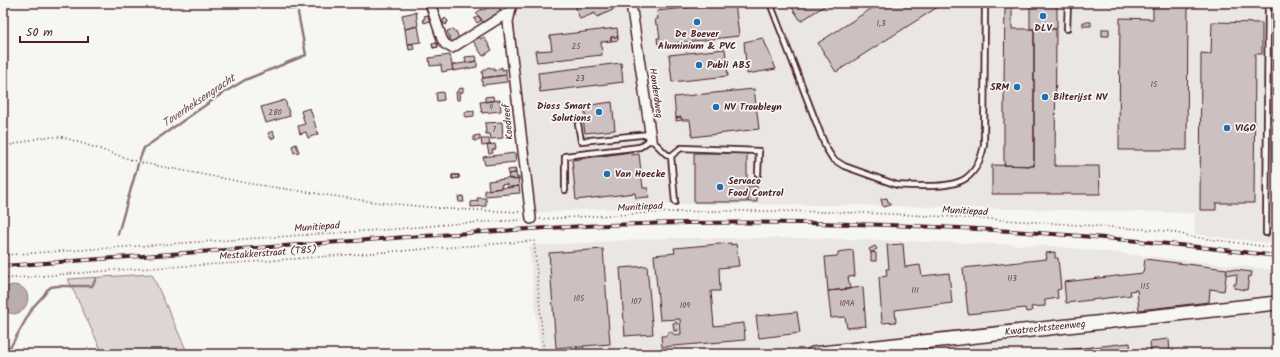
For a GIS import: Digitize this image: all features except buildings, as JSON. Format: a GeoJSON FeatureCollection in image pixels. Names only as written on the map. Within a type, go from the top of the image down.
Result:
{"type":"FeatureCollection","features":[{"type":"Feature","properties":{"kind":"street"},"geometry":{"type":"LineString","coordinates":[[290,3],[297,3]]}},
{"type":"Feature","properties":{"kind":"street"},"geometry":{"type":"LineString","coordinates":[[430,3],[442,39],[445,44],[452,48],[509,12],[512,3]]}},
{"type":"Feature","properties":{"kind":"street","name":"Honderdweg"},"geometry":{"type":"LineString","coordinates":[[631,3],[651,136]]}},
{"type":"Feature","properties":{"kind":"street","name":"Koedreef"},"geometry":{"type":"LineString","coordinates":[[509,12],[508,22],[530,216]]}},
{"type":"Feature","properties":{"kind":"street","name":"Kwatrechtsteenweg"},"geometry":{"type":"LineString","coordinates":[[813,354],[1277,303]]}},
{"type":"Feature","properties":{"kind":"lane"},"geometry":{"type":"LineString","coordinates":[[770,3],[826,148],[833,159],[844,166],[897,185],[945,186],[957,184],[967,177],[977,167],[982,157],[984,145],[985,3]]}},
{"type":"Feature","properties":{"kind":"lane"},"geometry":{"type":"LineString","coordinates":[[1067,29],[1068,3]]}},
{"type":"Feature","properties":{"kind":"lane"},"geometry":{"type":"LineString","coordinates":[[1266,233],[1268,3]]}},
{"type":"Feature","properties":{"kind":"lane"},"geometry":{"type":"LineString","coordinates":[[578,124],[581,141],[651,136]]}},
{"type":"Feature","properties":{"kind":"lane"},"geometry":{"type":"LineString","coordinates":[[651,136],[666,154],[671,156]]}},
{"type":"Feature","properties":{"kind":"lane"},"geometry":{"type":"LineString","coordinates":[[565,190],[565,156],[640,147],[651,136]]}},
{"type":"Feature","properties":{"kind":"lane"},"geometry":{"type":"LineString","coordinates":[[671,156],[681,148],[759,151],[758,174]]}},
{"type":"Feature","properties":{"kind":"lane"},"geometry":{"type":"LineString","coordinates":[[671,156],[675,202]]}},
{"type":"Feature","properties":{"kind":"path"},"geometry":{"type":"LineString","coordinates":[[3,147],[42,137],[63,137],[138,162],[252,184],[374,202],[530,216]]}},
{"type":"Feature","properties":{"kind":"path","name":"Munitiepad"},"geometry":{"type":"LineString","coordinates":[[3,255],[396,229],[530,216],[728,211],[882,214],[971,218],[1168,231],[1193,237],[1277,248]]}},
{"type":"Feature","properties":{"kind":"path","name":"Mestakkerstraat (T85)"},"geometry":{"type":"LineString","coordinates":[[3,279],[534,241],[544,354]]}},
{"type":"Feature","properties":{"kind":"shaded area"},"geometry":{"type":"Polygon","coordinates":[[[517,3],[1277,3],[1277,244],[1195,234],[1195,213],[852,205],[681,204],[534,213],[513,21],[517,3]]]}},
{"type":"Feature","properties":{"kind":"shaded area"},"geometry":{"type":"Polygon","coordinates":[[[671,238],[813,238],[1051,246],[1277,270],[1277,354],[540,354],[529,246],[671,238]]]}},
{"type":"Feature","properties":{"kind":"shaded area"},"geometry":{"type":"Polygon","coordinates":[[[152,274],[188,354],[103,354],[68,279],[152,274]]]}},
{"type":"Feature","properties":{"kind":"shaded area"},"geometry":{"type":"Polygon","coordinates":[[[12,285],[21,287],[26,292],[28,298],[26,305],[17,313],[10,313],[3,308],[3,291],[12,285]]]}},
{"type":"Feature","properties":{"kind":"waterway","name":"Toverheksengracht"},"geometry":{"type":"LineString","coordinates":[[139,161],[144,148],[220,95],[245,80],[306,55],[298,13]]}},
{"type":"Feature","properties":{"kind":"waterway","name":"Toverheksengracht"},"geometry":{"type":"LineString","coordinates":[[118,234],[138,164]]}},
{"type":"Feature","properties":{"kind":"waterway","name":"Toverheksengracht"},"geometry":{"type":"LineString","coordinates":[[3,351],[11,346],[33,307],[47,290],[51,287],[57,286],[92,286],[96,279]]}},
{"type":"Feature","properties":{"kind":"railway"},"geometry":{"type":"LineString","coordinates":[[3,266],[496,231],[611,225],[688,223],[836,224],[983,229],[1130,240],[1277,256]]}},
{"type":"Feature","properties":{"kind":"place","name":"DLV"},"geometry":{"type":"Point","coordinates":[1043,16]}},
{"type":"Feature","properties":{"kind":"place","name":"De Boever Aluminium & PVC"},"geometry":{"type":"Point","coordinates":[697,22]}},
{"type":"Feature","properties":{"kind":"place","name":"Publi ABS"},"geometry":{"type":"Point","coordinates":[699,65]}},
{"type":"Feature","properties":{"kind":"place","name":"SRM"},"geometry":{"type":"Point","coordinates":[1017,87]}},
{"type":"Feature","properties":{"kind":"place","name":"Bilterijst NV"},"geometry":{"type":"Point","coordinates":[1045,97]}},
{"type":"Feature","properties":{"kind":"place","name":"NV Troubleyn"},"geometry":{"type":"Point","coordinates":[716,107]}},
{"type":"Feature","properties":{"kind":"place","name":"Dioss Smart Solutions"},"geometry":{"type":"Point","coordinates":[599,112]}},
{"type":"Feature","properties":{"kind":"place","name":"VIGO"},"geometry":{"type":"Point","coordinates":[1227,128]}},
{"type":"Feature","properties":{"kind":"place","name":"Van Hoecke"},"geometry":{"type":"Point","coordinates":[607,174]}},
{"type":"Feature","properties":{"kind":"place","name":"Servaco Food Control"},"geometry":{"type":"Point","coordinates":[720,187]}}]}
